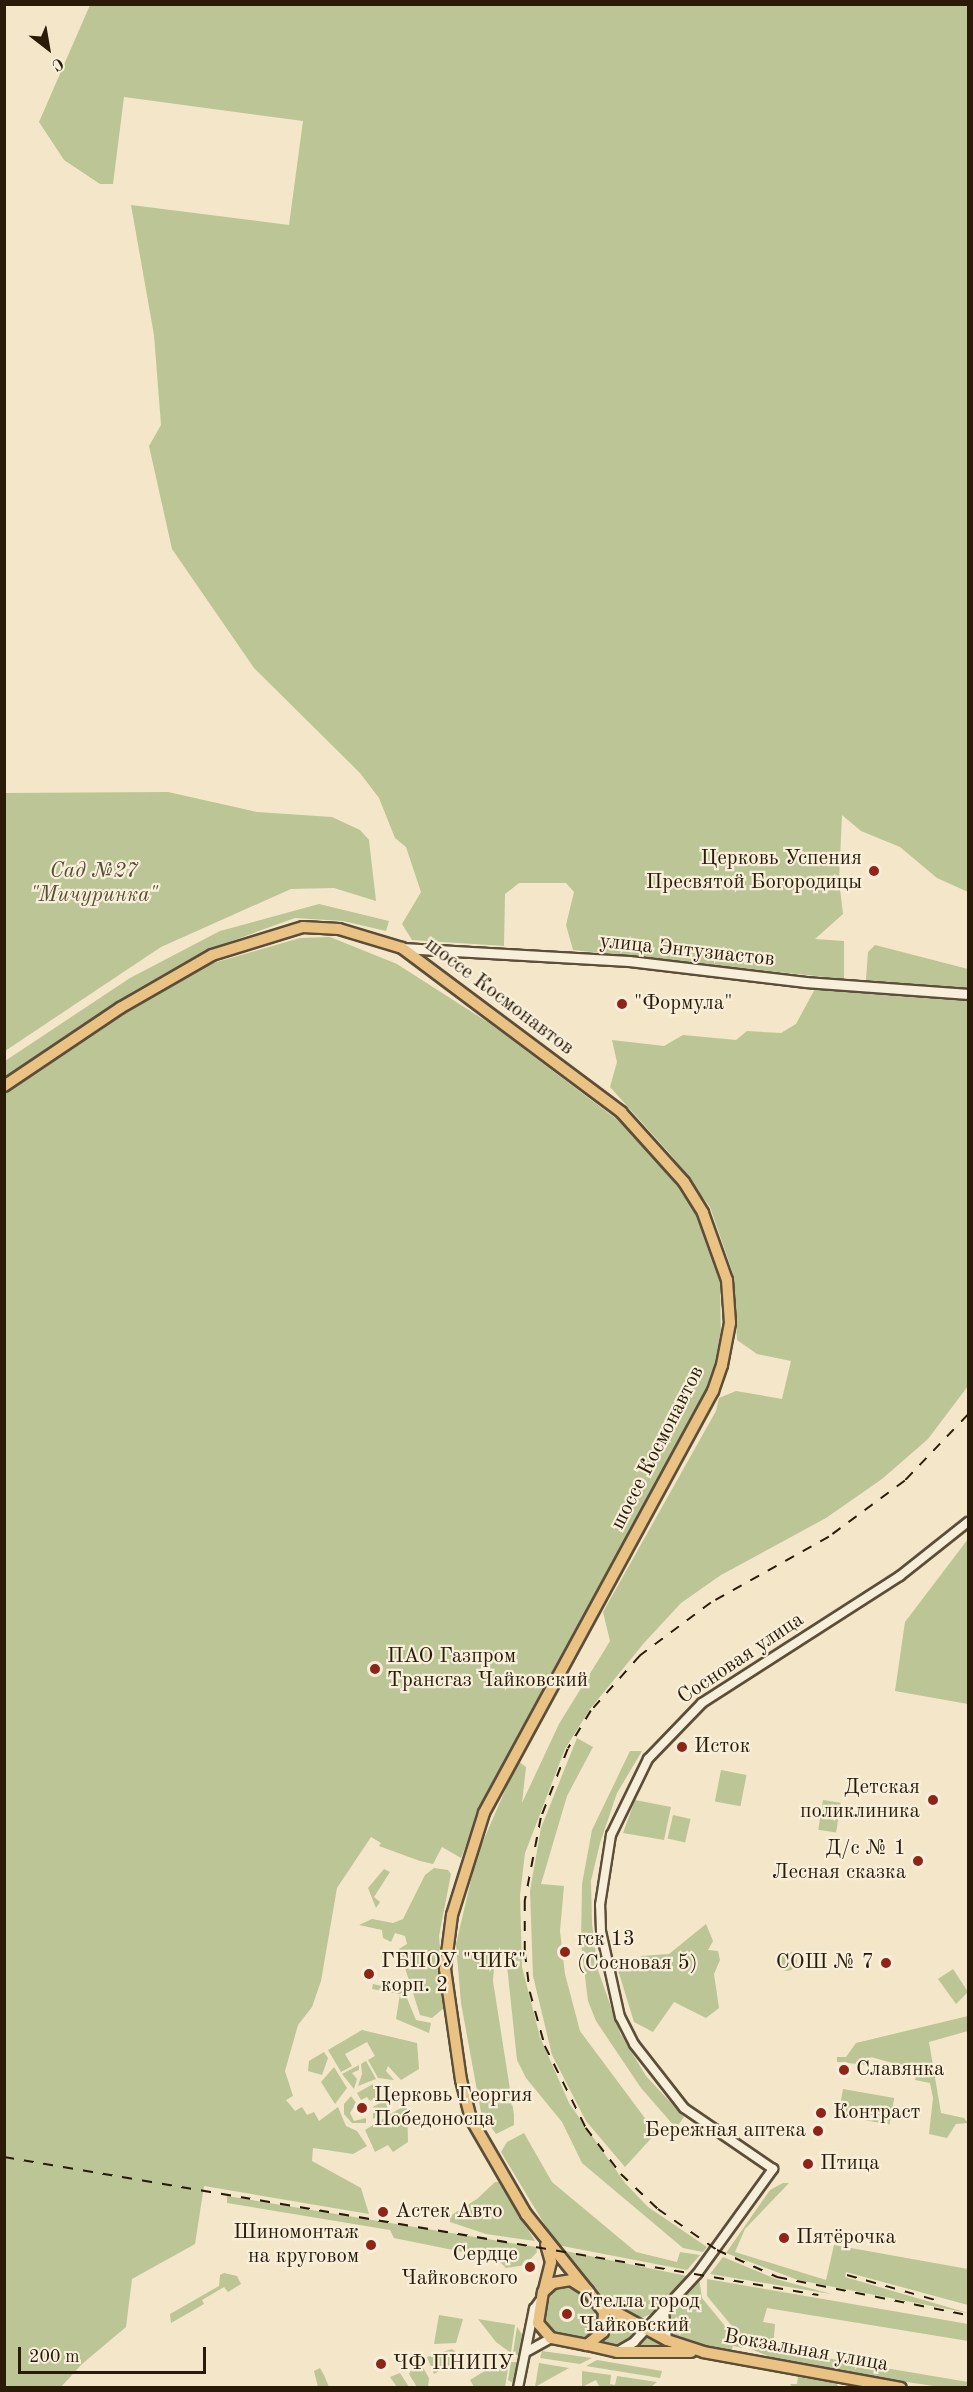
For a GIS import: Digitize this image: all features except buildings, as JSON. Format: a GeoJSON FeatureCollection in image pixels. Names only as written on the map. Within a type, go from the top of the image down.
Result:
{"type":"FeatureCollection","features":[{"type":"Feature","properties":{"kind":"main road","name":"шоссе Космонавтов"},"geometry":{"type":"LineString","coordinates":[[4,1086],[120,1008],[212,955],[303,927],[339,929],[402,948],[621,1112],[648,1139],[684,1182],[703,1213],[727,1281],[730,1323],[713,1391],[493,1795],[466,1864],[452,1915],[445,1969],[461,2080],[471,2119],[542,2237],[588,2291]]}},
{"type":"Feature","properties":{"kind":"main road","name":"улица Энтузиастов"},"geometry":{"type":"LineString","coordinates":[[402,948],[628,961],[826,984],[969,994]]}},
{"type":"Feature","properties":{"kind":"main road","name":"шоссе Космонавтов"},"geometry":{"type":"LineString","coordinates":[[541,2297],[551,2262],[542,2237]]}},
{"type":"Feature","properties":{"kind":"main road"},"geometry":{"type":"LineString","coordinates":[[565,2280],[588,2291],[599,2302],[605,2325],[599,2337],[586,2344],[550,2338],[538,2323],[541,2297],[565,2280]]}},
{"type":"Feature","properties":{"kind":"main road","name":"Вокзальная улица"},"geometry":{"type":"LineString","coordinates":[[599,2302],[667,2340],[703,2352],[901,2388]]}},
{"type":"Feature","properties":{"kind":"main road","name":"Вокзальная улица"},"geometry":{"type":"LineString","coordinates":[[586,2344],[617,2352],[703,2352]]}},
{"type":"Feature","properties":{"kind":"street","name":"Сосновая улица"},"geometry":{"type":"LineString","coordinates":[[664,2312],[717,2250],[773,2169],[684,2108],[640,2052],[620,2018],[601,1931],[600,1905],[611,1836],[648,1759],[702,1704],[900,1576],[969,1522]]}},
{"type":"Feature","properties":{"kind":"street"},"geometry":{"type":"LineString","coordinates":[[518,2388],[530,2328],[541,2297]]}},
{"type":"Feature","properties":{"kind":"street"},"geometry":{"type":"LineString","coordinates":[[617,2352],[642,2327],[664,2312],[667,2340]]}},
{"type":"Feature","properties":{"kind":"street"},"geometry":{"type":"LineString","coordinates":[[525,2352],[550,2338]]}},
{"type":"Feature","properties":{"kind":"green space"},"geometry":{"type":"Polygon","coordinates":[[[90,5],[968,5],[968,892],[937,878],[900,847],[861,831],[842,815],[839,881],[843,914],[815,939],[844,941],[844,979],[573,950],[566,925],[574,892],[566,883],[519,883],[505,894],[504,946],[412,940],[402,924],[421,892],[406,847],[395,838],[379,798],[360,773],[254,668],[172,549],[149,446],[161,425],[154,335],[131,205],[289,225],[303,121],[124,97],[113,184],[100,184],[64,160],[39,122],[90,5]]]}},
{"type":"Feature","properties":{"kind":"green space","name":"Сад №27 \"Мичуринка\""},"geometry":{"type":"Polygon","coordinates":[[[168,792],[257,812],[332,817],[360,830],[369,840],[376,901],[334,888],[291,889],[161,947],[5,1051],[5,793],[168,792]]]}},
{"type":"Feature","properties":{"kind":"green space"},"geometry":{"type":"Polygon","coordinates":[[[319,904],[389,921],[386,931],[343,921],[295,918],[204,951],[134,991],[5,1077],[5,1061],[130,978],[220,931],[319,904]]]}},
{"type":"Feature","properties":{"kind":"green space"},"geometry":{"type":"Polygon","coordinates":[[[330,937],[397,964],[489,1023],[623,1124],[661,1165],[698,1214],[720,1278],[721,1341],[709,1384],[470,1834],[461,1858],[442,1847],[433,1864],[420,1861],[379,1846],[381,1843],[371,1837],[337,1888],[321,1981],[312,2007],[298,2025],[285,2071],[293,2096],[286,2100],[295,2111],[302,2107],[307,2115],[314,2112],[319,2121],[338,2107],[346,2126],[357,2131],[367,2146],[353,2154],[313,2148],[312,2161],[361,2188],[369,2214],[204,2186],[195,2244],[132,2279],[126,2327],[82,2364],[61,2387],[5,2387],[5,1093],[140,1003],[210,964],[300,938],[330,937]]]}},
{"type":"Feature","properties":{"kind":"green space"},"geometry":{"type":"Polygon","coordinates":[[[875,945],[968,969],[968,988],[866,980],[868,952],[875,945]]]}},
{"type":"Feature","properties":{"kind":"green space"},"geometry":{"type":"Polygon","coordinates":[[[816,987],[968,999],[968,1386],[928,1439],[882,1479],[826,1518],[721,1575],[681,1603],[644,1643],[590,1709],[565,1749],[525,1853],[520,1895],[522,1967],[540,2037],[569,2103],[625,2183],[648,2207],[707,2247],[703,2252],[683,2248],[582,2163],[562,2122],[526,2078],[517,2060],[506,1956],[495,1954],[493,1981],[514,2115],[514,2125],[496,2134],[481,2112],[461,2003],[456,1944],[477,1855],[518,1761],[526,1767],[522,1803],[559,1724],[610,1641],[603,1612],[716,1411],[719,1398],[736,1391],[782,1399],[791,1361],[757,1354],[737,1340],[734,1276],[710,1207],[671,1155],[610,1087],[617,1062],[612,1040],[664,1046],[683,1035],[736,1040],[747,1031],[781,1033],[796,1024],[816,987]]]}},
{"type":"Feature","properties":{"kind":"green space"},"geometry":{"type":"Polygon","coordinates":[[[968,1539],[968,1704],[895,1691],[905,1622],[968,1539]]]}},
{"type":"Feature","properties":{"kind":"green space"},"geometry":{"type":"Polygon","coordinates":[[[577,1738],[593,1747],[567,1796],[541,1884],[564,1886],[560,1931],[565,1974],[580,2031],[656,2133],[625,2167],[586,2121],[552,2055],[533,1976],[530,1891],[541,1828],[577,1738]]]}},
{"type":"Feature","properties":{"kind":"green space"},"geometry":{"type":"Polygon","coordinates":[[[630,1751],[642,1751],[617,1793],[600,1843],[591,1881],[592,1924],[598,1970],[620,2033],[646,2076],[684,2117],[676,2128],[641,2088],[596,2021],[588,2001],[581,1944],[582,1884],[592,1830],[630,1751]]]}},
{"type":"Feature","properties":{"kind":"green space"},"geometry":{"type":"Polygon","coordinates":[[[721,1770],[747,1775],[740,1806],[715,1801],[721,1770]]]}},
{"type":"Feature","properties":{"kind":"green space"},"geometry":{"type":"Polygon","coordinates":[[[635,1800],[671,1807],[664,1840],[623,1833],[635,1800]]]}},
{"type":"Feature","properties":{"kind":"green space"},"geometry":{"type":"Polygon","coordinates":[[[823,1800],[841,1803],[836,1832],[818,1830],[823,1800]]]}},
{"type":"Feature","properties":{"kind":"green space"},"geometry":{"type":"Polygon","coordinates":[[[673,1815],[691,1819],[685,1842],[668,1838],[673,1815]]]}},
{"type":"Feature","properties":{"kind":"green space"},"geometry":{"type":"Polygon","coordinates":[[[434,1868],[448,1870],[451,1874],[439,1936],[445,2007],[432,2018],[420,2015],[399,1949],[407,1944],[405,1936],[395,1933],[391,1942],[383,1938],[382,1930],[359,1925],[372,1919],[393,1923],[403,1919],[425,1875],[434,1868]]]}},
{"type":"Feature","properties":{"kind":"green space"},"geometry":{"type":"Polygon","coordinates":[[[384,1869],[390,1872],[374,1897],[380,1902],[376,1908],[368,1888],[384,1869]]]}},
{"type":"Feature","properties":{"kind":"green space"},"geometry":{"type":"Polygon","coordinates":[[[706,1924],[713,1941],[708,1950],[718,1951],[720,1960],[714,1974],[719,2008],[706,2018],[674,2002],[653,2032],[634,2022],[618,1970],[641,1956],[669,1954],[706,1924]]]}},
{"type":"Feature","properties":{"kind":"green space"},"geometry":{"type":"Polygon","coordinates":[[[783,1951],[791,1951],[797,1957],[797,1965],[791,1971],[783,1971],[777,1965],[777,1957],[783,1951]]]}},
{"type":"Feature","properties":{"kind":"green space"},"geometry":{"type":"Polygon","coordinates":[[[953,1969],[968,1992],[956,2004],[938,1979],[953,1969]]]}},
{"type":"Feature","properties":{"kind":"green space"},"geometry":{"type":"Polygon","coordinates":[[[373,1984],[404,1991],[416,2020],[431,2023],[429,2033],[396,2019],[400,1994],[372,1989],[373,1984]]]}},
{"type":"Feature","properties":{"kind":"green space"},"geometry":{"type":"Polygon","coordinates":[[[968,2016],[968,2031],[929,2042],[941,2113],[964,2118],[968,2123],[956,2124],[947,2138],[929,2134],[933,2098],[930,2083],[915,2080],[917,2070],[871,2057],[869,2065],[837,2062],[837,2057],[846,2057],[856,2043],[968,2016]]]}},
{"type":"Feature","properties":{"kind":"green space"},"geometry":{"type":"Polygon","coordinates":[[[362,2030],[417,2043],[419,2069],[401,2080],[388,2066],[386,2071],[394,2080],[378,2078],[368,2060],[375,2056],[367,2042],[345,2054],[352,2066],[341,2072],[328,2050],[362,2030]]]}},
{"type":"Feature","properties":{"kind":"green space"},"geometry":{"type":"Polygon","coordinates":[[[324,2052],[328,2058],[322,2075],[308,2071],[309,2061],[324,2052]]]}},
{"type":"Feature","properties":{"kind":"green space"},"geometry":{"type":"Polygon","coordinates":[[[366,2061],[376,2079],[358,2086],[362,2074],[361,2064],[366,2061]]]}},
{"type":"Feature","properties":{"kind":"green space"},"geometry":{"type":"Polygon","coordinates":[[[359,2065],[359,2070],[352,2073],[357,2079],[354,2089],[342,2074],[359,2065]]]}},
{"type":"Feature","properties":{"kind":"green space"},"geometry":{"type":"Polygon","coordinates":[[[334,2067],[347,2088],[335,2104],[321,2082],[334,2067]]]}},
{"type":"Feature","properties":{"kind":"green space"},"geometry":{"type":"Polygon","coordinates":[[[373,2084],[381,2094],[370,2101],[367,2097],[361,2100],[357,2093],[373,2084]]]}},
{"type":"Feature","properties":{"kind":"green space"},"geometry":{"type":"Polygon","coordinates":[[[843,2089],[894,2098],[890,2125],[838,2116],[843,2089]]]}},
{"type":"Feature","properties":{"kind":"green space"},"geometry":{"type":"Polygon","coordinates":[[[351,2096],[356,2103],[350,2113],[354,2121],[366,2118],[366,2123],[352,2123],[344,2114],[344,2104],[351,2096]]]}},
{"type":"Feature","properties":{"kind":"green space"},"geometry":{"type":"Polygon","coordinates":[[[385,2100],[388,2109],[373,2119],[373,2107],[385,2100]]]}},
{"type":"Feature","properties":{"kind":"green space"},"geometry":{"type":"Polygon","coordinates":[[[407,2104],[408,2142],[393,2152],[388,2145],[375,2152],[365,2130],[407,2104]]]}},
{"type":"Feature","properties":{"kind":"green space"},"geometry":{"type":"Polygon","coordinates":[[[524,2133],[552,2182],[636,2252],[677,2262],[680,2252],[700,2255],[687,2270],[557,2245],[501,2152],[507,2142],[524,2133]]]}},
{"type":"Feature","properties":{"kind":"green space"},"geometry":{"type":"Polygon","coordinates":[[[495,2182],[499,2182],[535,2241],[486,2234],[450,2222],[450,2216],[477,2199],[495,2182]]]}},
{"type":"Feature","properties":{"kind":"green space"},"geometry":{"type":"Polygon","coordinates":[[[783,2183],[789,2183],[745,2229],[735,2252],[826,2280],[834,2245],[968,2269],[968,2305],[846,2272],[845,2277],[968,2313],[798,2280],[726,2253],[770,2190],[783,2183]]]}},
{"type":"Feature","properties":{"kind":"green space"},"geometry":{"type":"Polygon","coordinates":[[[227,2196],[536,2247],[537,2252],[525,2265],[506,2268],[497,2259],[394,2238],[390,2230],[227,2203],[227,2196]]]}},
{"type":"Feature","properties":{"kind":"green space"},"geometry":{"type":"Polygon","coordinates":[[[565,2251],[687,2276],[659,2311],[636,2320],[606,2302],[577,2271],[565,2251]]]}},
{"type":"Feature","properties":{"kind":"green space"},"geometry":{"type":"Polygon","coordinates":[[[723,2257],[776,2279],[831,2294],[710,2274],[723,2257]]]}},
{"type":"Feature","properties":{"kind":"green space"},"geometry":{"type":"Polygon","coordinates":[[[224,2273],[237,2276],[241,2284],[228,2292],[224,2287],[202,2300],[204,2304],[171,2323],[170,2314],[219,2286],[220,2275],[224,2273]]]}},
{"type":"Feature","properties":{"kind":"green space"},"geometry":{"type":"Polygon","coordinates":[[[699,2278],[702,2298],[743,2348],[733,2346],[731,2352],[679,2339],[669,2331],[670,2310],[699,2278]]]}},
{"type":"Feature","properties":{"kind":"green space"},"geometry":{"type":"Polygon","coordinates":[[[707,2279],[968,2324],[968,2341],[767,2308],[763,2322],[775,2324],[773,2349],[968,2382],[968,2387],[941,2387],[831,2371],[780,2361],[751,2349],[707,2296],[707,2279]]]}},
{"type":"Feature","properties":{"kind":"green space"},"geometry":{"type":"Polygon","coordinates":[[[562,2285],[573,2287],[597,2309],[599,2329],[587,2339],[546,2333],[540,2327],[546,2296],[562,2285]]]}},
{"type":"Feature","properties":{"kind":"green space"},"geometry":{"type":"Polygon","coordinates":[[[607,2311],[642,2329],[616,2350],[596,2344],[605,2338],[611,2324],[607,2311]]]}},
{"type":"Feature","properties":{"kind":"green space"},"geometry":{"type":"Polygon","coordinates":[[[439,2315],[463,2319],[456,2343],[434,2344],[439,2315]]]}},
{"type":"Feature","properties":{"kind":"green space"},"geometry":{"type":"Polygon","coordinates":[[[478,2319],[515,2325],[511,2353],[496,2342],[478,2319]]]}},
{"type":"Feature","properties":{"kind":"green space"},"geometry":{"type":"Polygon","coordinates":[[[517,2327],[523,2336],[521,2357],[513,2353],[517,2327]]]}},
{"type":"Feature","properties":{"kind":"green space"},"geometry":{"type":"Polygon","coordinates":[[[647,2331],[689,2350],[624,2350],[647,2331]]]}},
{"type":"Feature","properties":{"kind":"green space"},"geometry":{"type":"Polygon","coordinates":[[[452,2349],[456,2352],[453,2363],[434,2374],[427,2357],[452,2349]]]}},
{"type":"Feature","properties":{"kind":"green space"},"geometry":{"type":"Polygon","coordinates":[[[542,2351],[592,2358],[580,2364],[540,2358],[542,2351]]]}},
{"type":"Feature","properties":{"kind":"green space"},"geometry":{"type":"Polygon","coordinates":[[[597,2360],[662,2371],[660,2378],[586,2366],[597,2360]]]}},
{"type":"Feature","properties":{"kind":"green space"},"geometry":{"type":"Polygon","coordinates":[[[511,2362],[520,2362],[513,2383],[508,2380],[511,2362]]]}},
{"type":"Feature","properties":{"kind":"green space"},"geometry":{"type":"Polygon","coordinates":[[[509,2363],[505,2387],[474,2387],[470,2380],[488,2369],[509,2363]]]}},
{"type":"Feature","properties":{"kind":"green space"},"geometry":{"type":"Polygon","coordinates":[[[539,2363],[569,2368],[535,2387],[539,2363]]]}},
{"type":"Feature","properties":{"kind":"green space"},"geometry":{"type":"Polygon","coordinates":[[[422,2366],[429,2378],[428,2387],[417,2387],[409,2374],[413,2367],[422,2366]]]}},
{"type":"Feature","properties":{"kind":"green space"},"geometry":{"type":"Polygon","coordinates":[[[320,2368],[329,2387],[318,2387],[314,2371],[320,2368]]]}},
{"type":"Feature","properties":{"kind":"green space"},"geometry":{"type":"Polygon","coordinates":[[[582,2371],[611,2375],[610,2384],[615,2385],[617,2376],[657,2382],[651,2387],[600,2388],[596,2380],[582,2387],[582,2371]]]}},
{"type":"Feature","properties":{"kind":"green space"},"geometry":{"type":"Polygon","coordinates":[[[400,2373],[409,2387],[397,2387],[390,2377],[400,2373]]]}},
{"type":"Feature","properties":{"kind":"green space"},"geometry":{"type":"Polygon","coordinates":[[[798,2377],[836,2383],[839,2387],[792,2387],[790,2384],[797,2384],[798,2377]]]}},
{"type":"Feature","properties":{"kind":"railway"},"geometry":{"type":"LineString","coordinates":[[968,1415],[905,1481],[829,1537],[711,1603],[640,1656],[591,1711],[568,1749],[541,1818],[525,1901],[525,1952],[530,1992],[545,2046],[586,2128],[621,2174],[658,2209],[717,2250],[777,2277],[968,2315]]}},
{"type":"Feature","properties":{"kind":"railway"},"geometry":{"type":"LineString","coordinates":[[4,2157],[818,2295]]}},
{"type":"Feature","properties":{"kind":"railway"},"geometry":{"type":"LineString","coordinates":[[847,2275],[939,2301]]}},
{"type":"Feature","properties":{"kind":"place","name":"Церковь Успения Пресвятой Богородицы"},"geometry":{"type":"Point","coordinates":[874,871]}},
{"type":"Feature","properties":{"kind":"place","name":"\"Формула\""},"geometry":{"type":"Point","coordinates":[622,1004]}},
{"type":"Feature","properties":{"kind":"place","name":"ПАО Газпром Трансгаз Чайковский"},"geometry":{"type":"Point","coordinates":[375,1669]}},
{"type":"Feature","properties":{"kind":"place","name":"Исток"},"geometry":{"type":"Point","coordinates":[682,1747]}},
{"type":"Feature","properties":{"kind":"place","name":"Детская поликлиника"},"geometry":{"type":"Point","coordinates":[933,1800]}},
{"type":"Feature","properties":{"kind":"place","name":"Д/с № 1 Лесная сказка"},"geometry":{"type":"Point","coordinates":[918,1861]}},
{"type":"Feature","properties":{"kind":"place","name":"гск 13 (Сосновая 5)"},"geometry":{"type":"Point","coordinates":[565,1952]}},
{"type":"Feature","properties":{"kind":"place","name":"СОШ № 7"},"geometry":{"type":"Point","coordinates":[886,1963]}},
{"type":"Feature","properties":{"kind":"place","name":"ГБПОУ \"ЧИК\" корп. 2"},"geometry":{"type":"Point","coordinates":[369,1974]}},
{"type":"Feature","properties":{"kind":"place","name":"Славянка"},"geometry":{"type":"Point","coordinates":[844,2070]}},
{"type":"Feature","properties":{"kind":"place","name":"Церковь Георгия Победоносца"},"geometry":{"type":"Point","coordinates":[362,2108]}},
{"type":"Feature","properties":{"kind":"place","name":"Контраст"},"geometry":{"type":"Point","coordinates":[821,2113]}},
{"type":"Feature","properties":{"kind":"place","name":"Бережная аптека"},"geometry":{"type":"Point","coordinates":[818,2131]}},
{"type":"Feature","properties":{"kind":"place","name":"Птица"},"geometry":{"type":"Point","coordinates":[808,2164]}},
{"type":"Feature","properties":{"kind":"place","name":"Астек Авто"},"geometry":{"type":"Point","coordinates":[383,2212]}},
{"type":"Feature","properties":{"kind":"place","name":"Пятёрочка"},"geometry":{"type":"Point","coordinates":[784,2238]}},
{"type":"Feature","properties":{"kind":"place","name":"Шиномонтаж на круговом"},"geometry":{"type":"Point","coordinates":[371,2245]}},
{"type":"Feature","properties":{"kind":"place","name":"Сердце Чайковского"},"geometry":{"type":"Point","coordinates":[530,2267]}},
{"type":"Feature","properties":{"kind":"place","name":"Стелла город Чайковский"},"geometry":{"type":"Point","coordinates":[567,2314]}},
{"type":"Feature","properties":{"kind":"place","name":"ЧФ ПНИПУ"},"geometry":{"type":"Point","coordinates":[381,2364]}}]}
